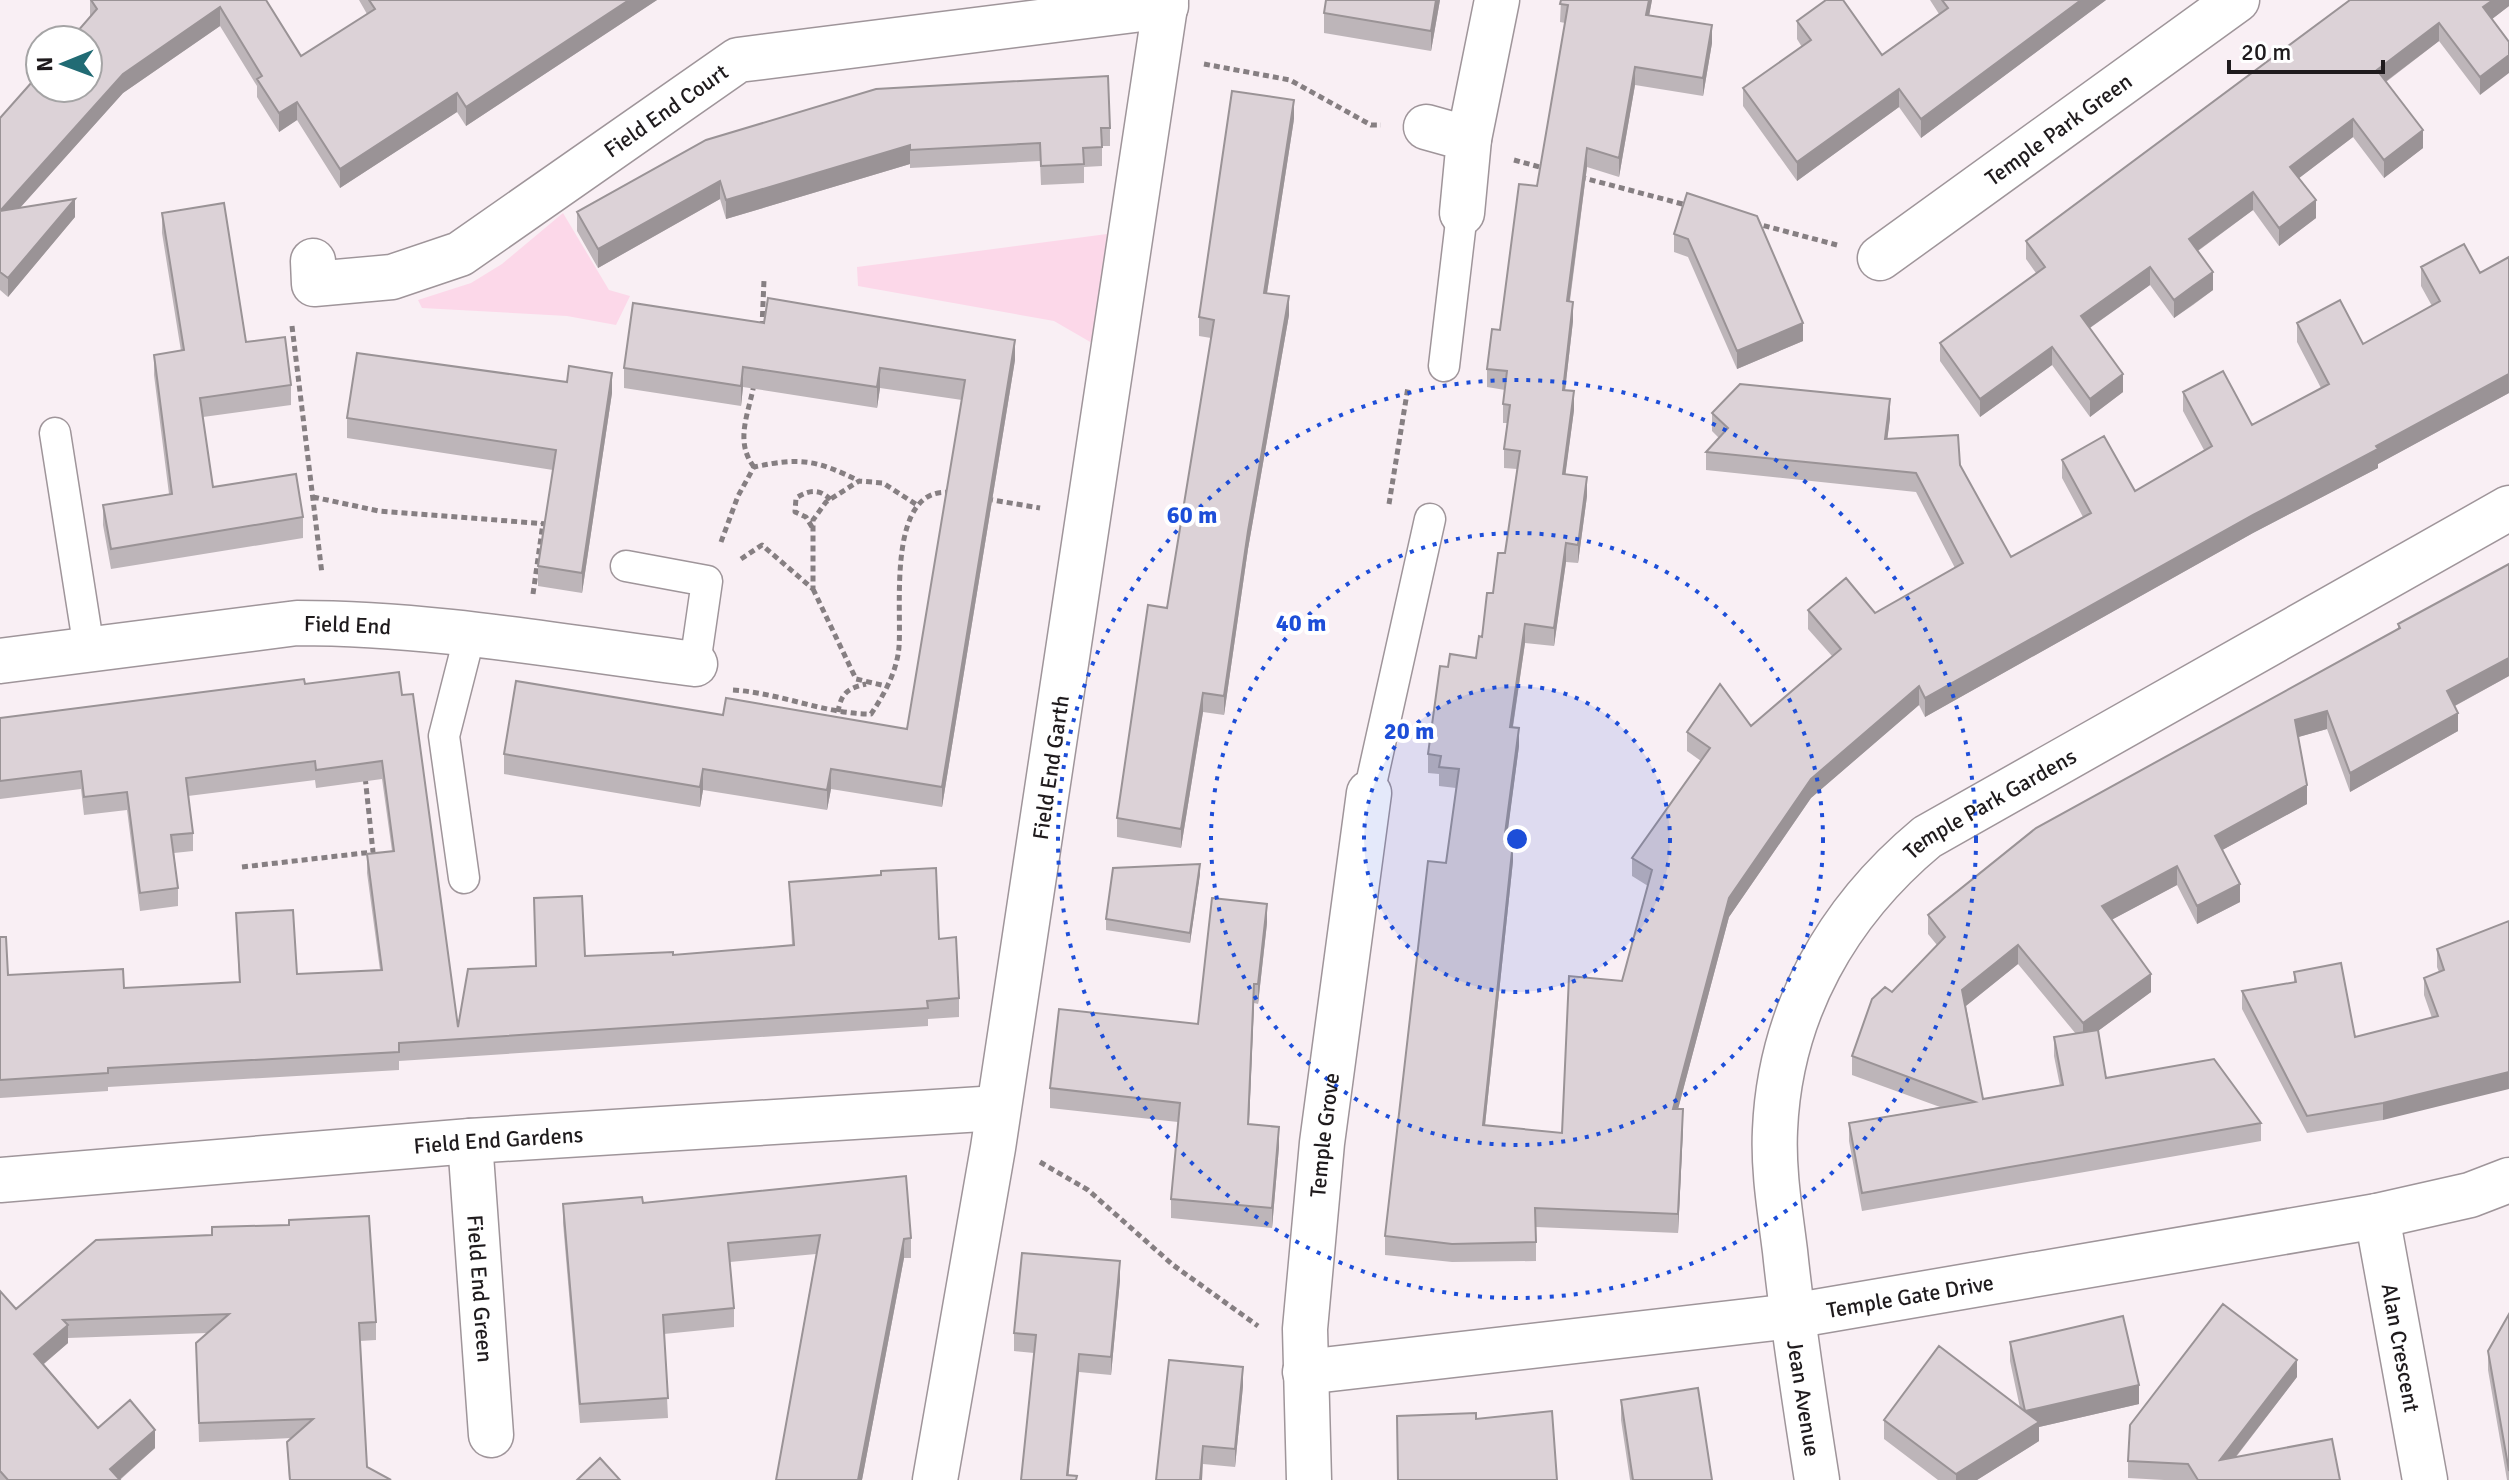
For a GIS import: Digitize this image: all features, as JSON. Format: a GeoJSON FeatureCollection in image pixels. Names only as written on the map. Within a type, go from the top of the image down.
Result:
{"type":"FeatureCollection","features":[{"type":"Feature","properties":{"kind":"street"},"geometry":{"type":"LineString","coordinates":[[1462,213],[1469,139],[1497,0]]}},
{"type":"Feature","properties":{"kind":"street","name":"Temple Park Green"},"geometry":{"type":"LineString","coordinates":[[1880,258],[2237,0]]}},
{"type":"Feature","properties":{"kind":"street","name":"Field End Garth"},"geometry":{"type":"LineString","coordinates":[[935,1480],[996,1128],[1166,3]]}},
{"type":"Feature","properties":{"kind":"street","name":"Field End Court"},"geometry":{"type":"LineString","coordinates":[[313,272],[392,277],[460,254],[738,60],[1166,3]]}},
{"type":"Feature","properties":{"kind":"street"},"geometry":{"type":"LineString","coordinates":[[1426,127],[1469,139]]}},
{"type":"Feature","properties":{"kind":"street","name":"Temple Park Gardens"},"geometry":{"type":"LineString","coordinates":[[1792,1316],[1776,1170],[1780,1082],[1795,1020],[1809,985],[1826,951],[1870,889],[1927,837],[2509,508]]}},
{"type":"Feature","properties":{"kind":"street","name":"Field End"},"geometry":{"type":"LineString","coordinates":[[0,661],[297,623],[323,623],[396,624],[695,664]]}},
{"type":"Feature","properties":{"kind":"street","name":"Temple Grove"},"geometry":{"type":"LineString","coordinates":[[1309,1480],[1305,1351],[1322,1143],[1369,793]]}},
{"type":"Feature","properties":{"kind":"street","name":"Field End Gardens"},"geometry":{"type":"LineString","coordinates":[[0,1180],[470,1141],[996,1128]]}},
{"type":"Feature","properties":{"kind":"street","name":"Field End Green"},"geometry":{"type":"LineString","coordinates":[[470,1141],[491,1435]]}},
{"type":"Feature","properties":{"kind":"street","name":"Temple Gate Drive"},"geometry":{"type":"LineString","coordinates":[[1305,1351],[1792,1316],[2377,1216],[2470,1195],[2509,1180]]}},
{"type":"Feature","properties":{"kind":"street","name":"Alan Crescent"},"geometry":{"type":"LineString","coordinates":[[2377,1216],[2425,1480]]}},
{"type":"Feature","properties":{"kind":"street","name":"Jean Avenue"},"geometry":{"type":"LineString","coordinates":[[1792,1316],[1817,1480]]}},
{"type":"Feature","properties":{"kind":"lane"},"geometry":{"type":"LineString","coordinates":[[1444,366],[1462,213]]}},
{"type":"Feature","properties":{"kind":"lane"},"geometry":{"type":"LineString","coordinates":[[55,433],[89,649]]}},
{"type":"Feature","properties":{"kind":"lane"},"geometry":{"type":"LineString","coordinates":[[1369,793],[1430,519]]}},
{"type":"Feature","properties":{"kind":"lane"},"geometry":{"type":"LineString","coordinates":[[626,566],[707,581],[695,664]]}},
{"type":"Feature","properties":{"kind":"lane"},"geometry":{"type":"LineString","coordinates":[[464,878],[444,736],[470,634]]}},
{"type":"Feature","properties":{"kind":"path"},"geometry":{"type":"LineString","coordinates":[[1158,55],[1290,80],[1371,125],[1426,127]]}},
{"type":"Feature","properties":{"kind":"path"},"geometry":{"type":"LineString","coordinates":[[1469,139],[1501,156],[1562,173]]}},
{"type":"Feature","properties":{"kind":"path"},"geometry":{"type":"LineString","coordinates":[[1578,177],[1701,209]]}},
{"type":"Feature","properties":{"kind":"path"},"geometry":{"type":"LineString","coordinates":[[1748,221],[1880,258]]}},
{"type":"Feature","properties":{"kind":"path"},"geometry":{"type":"LineString","coordinates":[[313,272],[292,323],[322,572],[323,623]]}},
{"type":"Feature","properties":{"kind":"path"},"geometry":{"type":"LineString","coordinates":[[760,339],[764,280]]}},
{"type":"Feature","properties":{"kind":"path"},"geometry":{"type":"LineString","coordinates":[[754,379],[743,431],[744,454],[754,467]]}},
{"type":"Feature","properties":{"kind":"path"},"geometry":{"type":"LineString","coordinates":[[707,581],[738,496],[754,467],[789,458],[829,465],[859,481],[883,483],[917,505]]}},
{"type":"Feature","properties":{"kind":"path"},"geometry":{"type":"LineString","coordinates":[[813,589],[813,520],[831,500],[859,481]]}},
{"type":"Feature","properties":{"kind":"path"},"geometry":{"type":"LineString","coordinates":[[813,528],[806,517],[795,512],[796,498],[809,490],[823,492],[831,500]]}},
{"type":"Feature","properties":{"kind":"path"},"geometry":{"type":"LineString","coordinates":[[695,664],[723,690],[766,692],[838,712],[871,714],[889,685],[899,648],[896,599],[910,512],[942,492],[957,494]]}},
{"type":"Feature","properties":{"kind":"path"},"geometry":{"type":"LineString","coordinates":[[313,497],[379,511],[546,524],[526,642]]}},
{"type":"Feature","properties":{"kind":"path"},"geometry":{"type":"LineString","coordinates":[[972,497],[1088,516]]}},
{"type":"Feature","properties":{"kind":"path"},"geometry":{"type":"LineString","coordinates":[[707,581],[762,545],[813,589],[856,679],[867,684]]}},
{"type":"Feature","properties":{"kind":"path"},"geometry":{"type":"LineString","coordinates":[[838,712],[840,698],[849,688],[867,684],[889,685]]}},
{"type":"Feature","properties":{"kind":"path"},"geometry":{"type":"LineString","coordinates":[[242,867],[373,852],[364,763]]}},
{"type":"Feature","properties":{"kind":"path"},"geometry":{"type":"LineString","coordinates":[[996,1128],[1035,1160],[1088,1190],[1173,1265],[1258,1326],[1305,1351]]}},
{"type":"Feature","properties":{"kind":"shaded area"},"geometry":{"type":"Polygon","coordinates":[[[563,213],[609,290],[630,296],[616,325],[567,316],[422,308],[418,300],[471,283],[502,264],[563,213]]]}},
{"type":"Feature","properties":{"kind":"shaded area"},"geometry":{"type":"Polygon","coordinates":[[[1107,234],[1092,343],[1054,321],[858,286],[857,267],[1107,234]]]}},
{"type":"Feature","properties":{"kind":"building"},"geometry":{"type":"Polygon","coordinates":[[[91,0],[266,0],[301,56],[375,9],[369,0],[629,0],[466,107],[457,93],[340,169],[297,102],[279,113],[257,79],[262,76],[220,7],[123,74],[104,95],[104,24],[84,24],[97,9],[91,0]]]}},
{"type":"Feature","properties":{"kind":"building"},"geometry":{"type":"Polygon","coordinates":[[[1326,0],[1436,0],[1431,31],[1324,13],[1326,0]]]}},
{"type":"Feature","properties":{"kind":"building"},"geometry":{"type":"Polygon","coordinates":[[[1561,0],[1649,0],[1646,15],[1712,25],[1703,78],[1635,67],[1619,158],[1587,148],[1567,301],[1573,302],[1563,390],[1574,391],[1563,474],[1587,477],[1578,545],[1566,543],[1554,628],[1525,624],[1510,727],[1519,728],[1504,841],[1513,842],[1483,1125],[1562,1133],[1569,976],[1622,981],[1652,870],[1632,858],[1710,748],[1687,732],[1720,684],[1751,726],[1841,649],[1808,610],[1846,578],[1875,613],[1963,563],[1916,473],[1706,452],[1728,428],[1712,413],[1740,384],[1890,399],[1885,439],[1958,435],[1960,465],[2011,557],[2091,513],[2062,460],[2104,436],[2135,491],[2212,446],[2183,392],[2223,371],[2252,425],[2329,384],[2297,323],[2340,300],[2363,344],[2440,301],[2421,267],[2464,244],[2480,273],[2509,257],[2509,374],[1925,698],[1919,686],[1811,779],[1729,898],[1673,1109],[1683,1109],[1678,1214],[1535,1208],[1536,1242],[1452,1244],[1385,1236],[1428,861],[1446,863],[1459,769],[1439,767],[1441,756],[1428,754],[1440,666],[1448,667],[1450,654],[1476,658],[1479,636],[1482,637],[1487,593],[1493,593],[1498,553],[1505,553],[1520,451],[1504,449],[1510,405],[1503,404],[1507,371],[1487,369],[1492,329],[1500,330],[1519,184],[1537,186],[1568,5],[1560,4],[1561,0]]]}},
{"type":"Feature","properties":{"kind":"building"},"geometry":{"type":"Polygon","coordinates":[[[1826,0],[1843,0],[1882,55],[1948,8],[1942,0],[2081,0],[1921,119],[1899,89],[1797,162],[1743,88],[1811,40],[1797,21],[1826,0]]]}},
{"type":"Feature","properties":{"kind":"building"},"geometry":{"type":"Polygon","coordinates":[[[2350,0],[2493,0],[2483,7],[2509,42],[2509,55],[2480,77],[2439,23],[2377,70],[2423,130],[2384,160],[2353,119],[2290,167],[2316,200],[2279,228],[2253,192],[2189,239],[2213,272],[2174,300],[2150,267],[2081,316],[2123,374],[2090,399],[2052,347],[1980,399],[1940,343],[2045,267],[2026,241],[2350,0]]]}},
{"type":"Feature","properties":{"kind":"building"},"geometry":{"type":"Polygon","coordinates":[[[1108,76],[1110,128],[1101,128],[1102,147],[1083,148],[1084,164],[1041,166],[1040,143],[910,150],[910,145],[726,200],[720,181],[598,249],[577,212],[706,140],[876,89],[1108,76]]]}},
{"type":"Feature","properties":{"kind":"building"},"geometry":{"type":"Polygon","coordinates":[[[24,91],[24,104],[96,104],[0,211],[0,118],[24,91]]]}},
{"type":"Feature","properties":{"kind":"building"},"geometry":{"type":"Polygon","coordinates":[[[1232,91],[1294,100],[1264,293],[1289,296],[1248,531],[1224,696],[1203,693],[1181,829],[1117,818],[1148,605],[1167,608],[1214,320],[1199,317],[1232,91]]]}},
{"type":"Feature","properties":{"kind":"building"},"geometry":{"type":"Polygon","coordinates":[[[1687,193],[1757,216],[1803,323],[1737,351],[1688,239],[1674,234],[1687,193]]]}},
{"type":"Feature","properties":{"kind":"building"},"geometry":{"type":"Polygon","coordinates":[[[75,199],[8,278],[0,272],[0,211],[75,199]]]}},
{"type":"Feature","properties":{"kind":"building"},"geometry":{"type":"Polygon","coordinates":[[[224,203],[246,342],[285,337],[291,385],[200,398],[213,487],[296,474],[303,517],[111,549],[103,505],[172,494],[154,355],[184,350],[162,213],[224,203]]]}},
{"type":"Feature","properties":{"kind":"building"},"geometry":{"type":"Polygon","coordinates":[[[768,298],[1015,340],[942,787],[831,769],[827,790],[703,769],[700,787],[504,754],[516,681],[723,715],[726,698],[907,729],[965,380],[880,368],[877,387],[743,367],[741,386],[624,368],[633,303],[764,323],[768,298]]]}},
{"type":"Feature","properties":{"kind":"building"},"geometry":{"type":"Polygon","coordinates":[[[357,353],[567,382],[569,366],[612,373],[582,573],[538,566],[556,450],[347,418],[357,353]]]}},
{"type":"Feature","properties":{"kind":"building"},"geometry":{"type":"Polygon","coordinates":[[[2509,564],[2509,658],[2447,691],[2458,713],[2350,773],[2327,711],[2295,720],[2307,785],[2215,836],[2240,884],[2197,906],[2177,866],[2102,906],[2151,974],[2083,1023],[2018,945],[1962,990],[1983,1099],[2063,1085],[2054,1037],[2098,1030],[2106,1078],[2214,1059],[2261,1123],[1862,1193],[1849,1123],[1975,1102],[1852,1056],[1872,999],[1885,987],[1892,992],[1945,937],[1928,915],[2036,828],[2400,628],[2398,624],[2509,564]]]}},
{"type":"Feature","properties":{"kind":"building"},"geometry":{"type":"Polygon","coordinates":[[[399,672],[402,695],[413,694],[458,1027],[468,969],[536,966],[534,898],[582,896],[585,956],[673,952],[673,955],[794,945],[789,882],[881,875],[881,871],[936,868],[939,939],[956,937],[959,998],[927,1001],[928,1008],[399,1043],[399,1052],[108,1068],[108,1073],[0,1080],[0,937],[6,937],[8,975],[123,969],[124,988],[240,982],[236,913],[293,910],[297,974],[382,970],[367,854],[394,851],[382,761],[316,770],[315,761],[186,778],[193,833],[171,835],[178,888],[140,893],[127,792],[84,797],[81,771],[0,781],[0,718],[304,679],[305,684],[399,672]]]}},
{"type":"Feature","properties":{"kind":"building"},"geometry":{"type":"Polygon","coordinates":[[[1200,864],[1190,933],[1106,919],[1113,868],[1200,864]]]}},
{"type":"Feature","properties":{"kind":"building"},"geometry":{"type":"Polygon","coordinates":[[[1212,898],[1267,904],[1258,984],[1254,984],[1248,1124],[1279,1127],[1272,1208],[1171,1199],[1180,1103],[1050,1088],[1059,1009],[1198,1024],[1212,898]]]}},
{"type":"Feature","properties":{"kind":"building"},"geometry":{"type":"Polygon","coordinates":[[[2509,921],[2509,1072],[2383,1103],[2307,1116],[2242,991],[2296,982],[2294,972],[2341,963],[2355,1037],[2438,1016],[2424,978],[2444,970],[2437,949],[2509,921]]]}},
{"type":"Feature","properties":{"kind":"building"},"geometry":{"type":"Polygon","coordinates":[[[906,1176],[911,1238],[904,1239],[858,1480],[776,1480],[820,1235],[728,1243],[734,1308],[663,1315],[668,1398],[580,1404],[563,1204],[642,1197],[643,1203],[906,1176]]]}},
{"type":"Feature","properties":{"kind":"building"},"geometry":{"type":"Polygon","coordinates":[[[369,1216],[376,1322],[359,1323],[367,1467],[391,1480],[290,1480],[287,1442],[313,1419],[199,1423],[196,1343],[229,1314],[63,1320],[68,1325],[34,1354],[98,1428],[130,1400],[155,1430],[110,1469],[120,1480],[8,1480],[0,1471],[0,1291],[16,1309],[96,1240],[212,1235],[212,1227],[289,1225],[289,1220],[369,1216]]]}},
{"type":"Feature","properties":{"kind":"building"},"geometry":{"type":"Polygon","coordinates":[[[1022,1253],[1120,1261],[1111,1357],[1079,1354],[1067,1475],[1077,1476],[1076,1480],[1021,1480],[1036,1335],[1014,1333],[1022,1253]]]}},
{"type":"Feature","properties":{"kind":"building"},"geometry":{"type":"Polygon","coordinates":[[[2223,1304],[2297,1360],[2220,1460],[2332,1439],[2340,1480],[2198,1480],[2188,1464],[2128,1461],[2130,1425],[2223,1304]]]}},
{"type":"Feature","properties":{"kind":"building"},"geometry":{"type":"Polygon","coordinates":[[[2509,1314],[2509,1471],[2488,1351],[2509,1314]]]}},
{"type":"Feature","properties":{"kind":"building"},"geometry":{"type":"Polygon","coordinates":[[[2123,1316],[2139,1385],[2025,1411],[2010,1342],[2123,1316]]]}},
{"type":"Feature","properties":{"kind":"building"},"geometry":{"type":"Polygon","coordinates":[[[1939,1346],[2039,1422],[1956,1474],[1884,1420],[1939,1346]]]}},
{"type":"Feature","properties":{"kind":"building"},"geometry":{"type":"Polygon","coordinates":[[[1169,1360],[1243,1367],[1235,1449],[1203,1446],[1200,1480],[1156,1480],[1169,1360]]]}},
{"type":"Feature","properties":{"kind":"building"},"geometry":{"type":"Polygon","coordinates":[[[1698,1388],[1712,1480],[1633,1480],[1621,1400],[1698,1388]]]}},
{"type":"Feature","properties":{"kind":"building"},"geometry":{"type":"Polygon","coordinates":[[[1552,1411],[1557,1480],[1398,1480],[1397,1416],[1476,1413],[1476,1419],[1552,1411]]]}},
{"type":"Feature","properties":{"kind":"building"},"geometry":{"type":"Polygon","coordinates":[[[600,1458],[620,1480],[577,1480],[600,1458]]]}}]}
